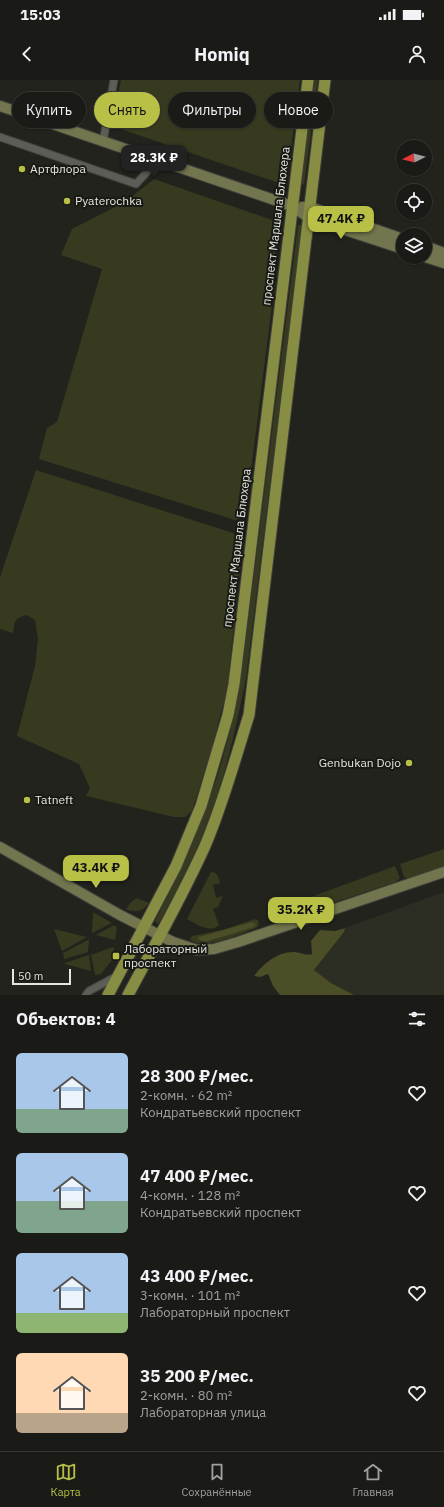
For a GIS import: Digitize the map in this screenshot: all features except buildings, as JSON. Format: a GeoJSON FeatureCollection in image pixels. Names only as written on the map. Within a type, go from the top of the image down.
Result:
{"type":"FeatureCollection","features":[{"type":"Feature","properties":{"kind":"main road","name":"проспект Маршала Блюхера"},"geometry":{"type":"LineString","coordinates":[[108,995],[176,866],[201,806],[228,715],[235,676],[308,80]]}},
{"type":"Feature","properties":{"kind":"main road"},"geometry":{"type":"LineString","coordinates":[[128,995],[206,844],[219,809],[249,715],[325,80]]}},
{"type":"Feature","properties":{"kind":"street"},"geometry":{"type":"LineString","coordinates":[[103,142],[114,80]]}},
{"type":"Feature","properties":{"kind":"street"},"geometry":{"type":"LineString","coordinates":[[0,106],[309,212],[396,246]]}},
{"type":"Feature","properties":{"kind":"street"},"geometry":{"type":"LineString","coordinates":[[0,137],[136,184],[158,160]]}},
{"type":"Feature","properties":{"kind":"street"},"geometry":{"type":"LineString","coordinates":[[309,212],[396,237]]}},
{"type":"Feature","properties":{"kind":"street"},"geometry":{"type":"LineString","coordinates":[[432,249],[444,253]]}},
{"type":"Feature","properties":{"kind":"street"},"geometry":{"type":"LineString","coordinates":[[432,259],[444,263]]}},
{"type":"Feature","properties":{"kind":"street"},"geometry":{"type":"LineString","coordinates":[[0,847],[120,915],[173,942],[197,950],[214,949],[238,942],[444,872]]}},
{"type":"Feature","properties":{"kind":"street"},"geometry":{"type":"LineString","coordinates":[[86,995],[89,991],[119,975]]}},
{"type":"Feature","properties":{"kind":"shaded area"},"geometry":{"type":"Polygon","coordinates":[[[444,892],[444,995],[354,995],[331,983],[314,970],[344,932],[345,928],[444,892]]]}},
{"type":"Feature","properties":{"kind":"green space"},"geometry":{"type":"Polygon","coordinates":[[[121,80],[300,80],[298,92],[264,92],[264,128],[294,128],[287,179],[283,178],[282,182],[279,183],[118,128],[160,128],[160,92],[119,92],[121,80]]]}},
{"type":"Feature","properties":{"kind":"green space"},"geometry":{"type":"Polygon","coordinates":[[[314,80],[318,80],[316,92],[312,92],[314,80]]]}},
{"type":"Feature","properties":{"kind":"green space"},"geometry":{"type":"Polygon","coordinates":[[[308,128],[312,128],[304,185],[301,184],[308,128]]]}},
{"type":"Feature","properties":{"kind":"green space"},"geometry":{"type":"Polygon","coordinates":[[[154,179],[275,221],[278,235],[271,280],[275,281],[246,510],[242,517],[235,520],[39,459],[47,428],[57,422],[102,269],[61,255],[72,229],[125,202],[154,179]]]}},
{"type":"Feature","properties":{"kind":"green space"},"geometry":{"type":"Polygon","coordinates":[[[298,225],[301,225],[302,228],[246,678],[221,783],[207,823],[190,864],[158,924],[155,921],[184,861],[209,801],[222,761],[237,699],[241,678],[298,225]]]}},
{"type":"Feature","properties":{"kind":"green space"},"geometry":{"type":"Polygon","coordinates":[[[36,470],[233,533],[239,539],[238,557],[241,561],[227,689],[212,748],[192,811],[185,817],[174,817],[86,796],[90,788],[79,764],[17,736],[35,666],[38,639],[35,620],[27,615],[17,619],[13,633],[0,629],[0,577],[36,470]]]}},
{"type":"Feature","properties":{"kind":"green space"},"geometry":{"type":"Polygon","coordinates":[[[444,849],[444,868],[410,879],[404,877],[400,864],[444,849]]]}},
{"type":"Feature","properties":{"kind":"green space"},"geometry":{"type":"Polygon","coordinates":[[[395,866],[400,878],[396,882],[289,917],[278,918],[271,914],[276,910],[395,866]]]}},
{"type":"Feature","properties":{"kind":"green space"},"geometry":{"type":"Polygon","coordinates":[[[211,872],[217,875],[220,883],[213,885],[216,898],[223,896],[218,907],[213,909],[219,925],[211,929],[203,927],[187,919],[211,872]]]}},
{"type":"Feature","properties":{"kind":"green space"},"geometry":{"type":"Polygon","coordinates":[[[137,898],[149,903],[139,911],[126,909],[132,901],[137,898]]]}},
{"type":"Feature","properties":{"kind":"green space"},"geometry":{"type":"Polygon","coordinates":[[[93,912],[112,923],[92,933],[93,912]]]}},
{"type":"Feature","properties":{"kind":"green space"},"geometry":{"type":"Polygon","coordinates":[[[255,919],[258,920],[259,925],[256,928],[232,937],[212,943],[195,942],[190,939],[192,936],[222,930],[255,919]]]}},
{"type":"Feature","properties":{"kind":"green space"},"geometry":{"type":"Polygon","coordinates":[[[252,922],[256,924],[254,927],[205,942],[198,939],[199,937],[252,922]]]}},
{"type":"Feature","properties":{"kind":"green space"},"geometry":{"type":"Polygon","coordinates":[[[114,925],[117,928],[115,940],[96,935],[114,925]]]}},
{"type":"Feature","properties":{"kind":"green space"},"geometry":{"type":"Polygon","coordinates":[[[345,928],[344,932],[314,970],[331,983],[354,995],[280,995],[273,986],[268,974],[260,977],[254,976],[266,963],[281,954],[293,952],[307,955],[312,954],[311,941],[320,930],[335,931],[345,928]]]}},
{"type":"Feature","properties":{"kind":"green space"},"geometry":{"type":"Polygon","coordinates":[[[54,929],[87,937],[62,951],[54,929]]]}},
{"type":"Feature","properties":{"kind":"green space"},"geometry":{"type":"Polygon","coordinates":[[[88,940],[88,952],[64,959],[63,953],[88,940]]]}},
{"type":"Feature","properties":{"kind":"green space"},"geometry":{"type":"Polygon","coordinates":[[[113,947],[112,960],[101,974],[95,975],[91,955],[113,947]]]}},
{"type":"Feature","properties":{"kind":"green space"},"geometry":{"type":"Polygon","coordinates":[[[89,955],[91,971],[65,964],[65,963],[89,955]]]}},
{"type":"Feature","properties":{"kind":"place","name":"Артфлора"},"geometry":{"type":"Point","coordinates":[22,169]}},
{"type":"Feature","properties":{"kind":"place","name":"Pyaterochka"},"geometry":{"type":"Point","coordinates":[67,201]}},
{"type":"Feature","properties":{"kind":"place","name":"Genbukan Dojo"},"geometry":{"type":"Point","coordinates":[409,763]}},
{"type":"Feature","properties":{"kind":"place","name":"Tatneft"},"geometry":{"type":"Point","coordinates":[27,800]}},
{"type":"Feature","properties":{"kind":"place","name":"Лабораторный проспект"},"geometry":{"type":"Point","coordinates":[116,956]}}]}
